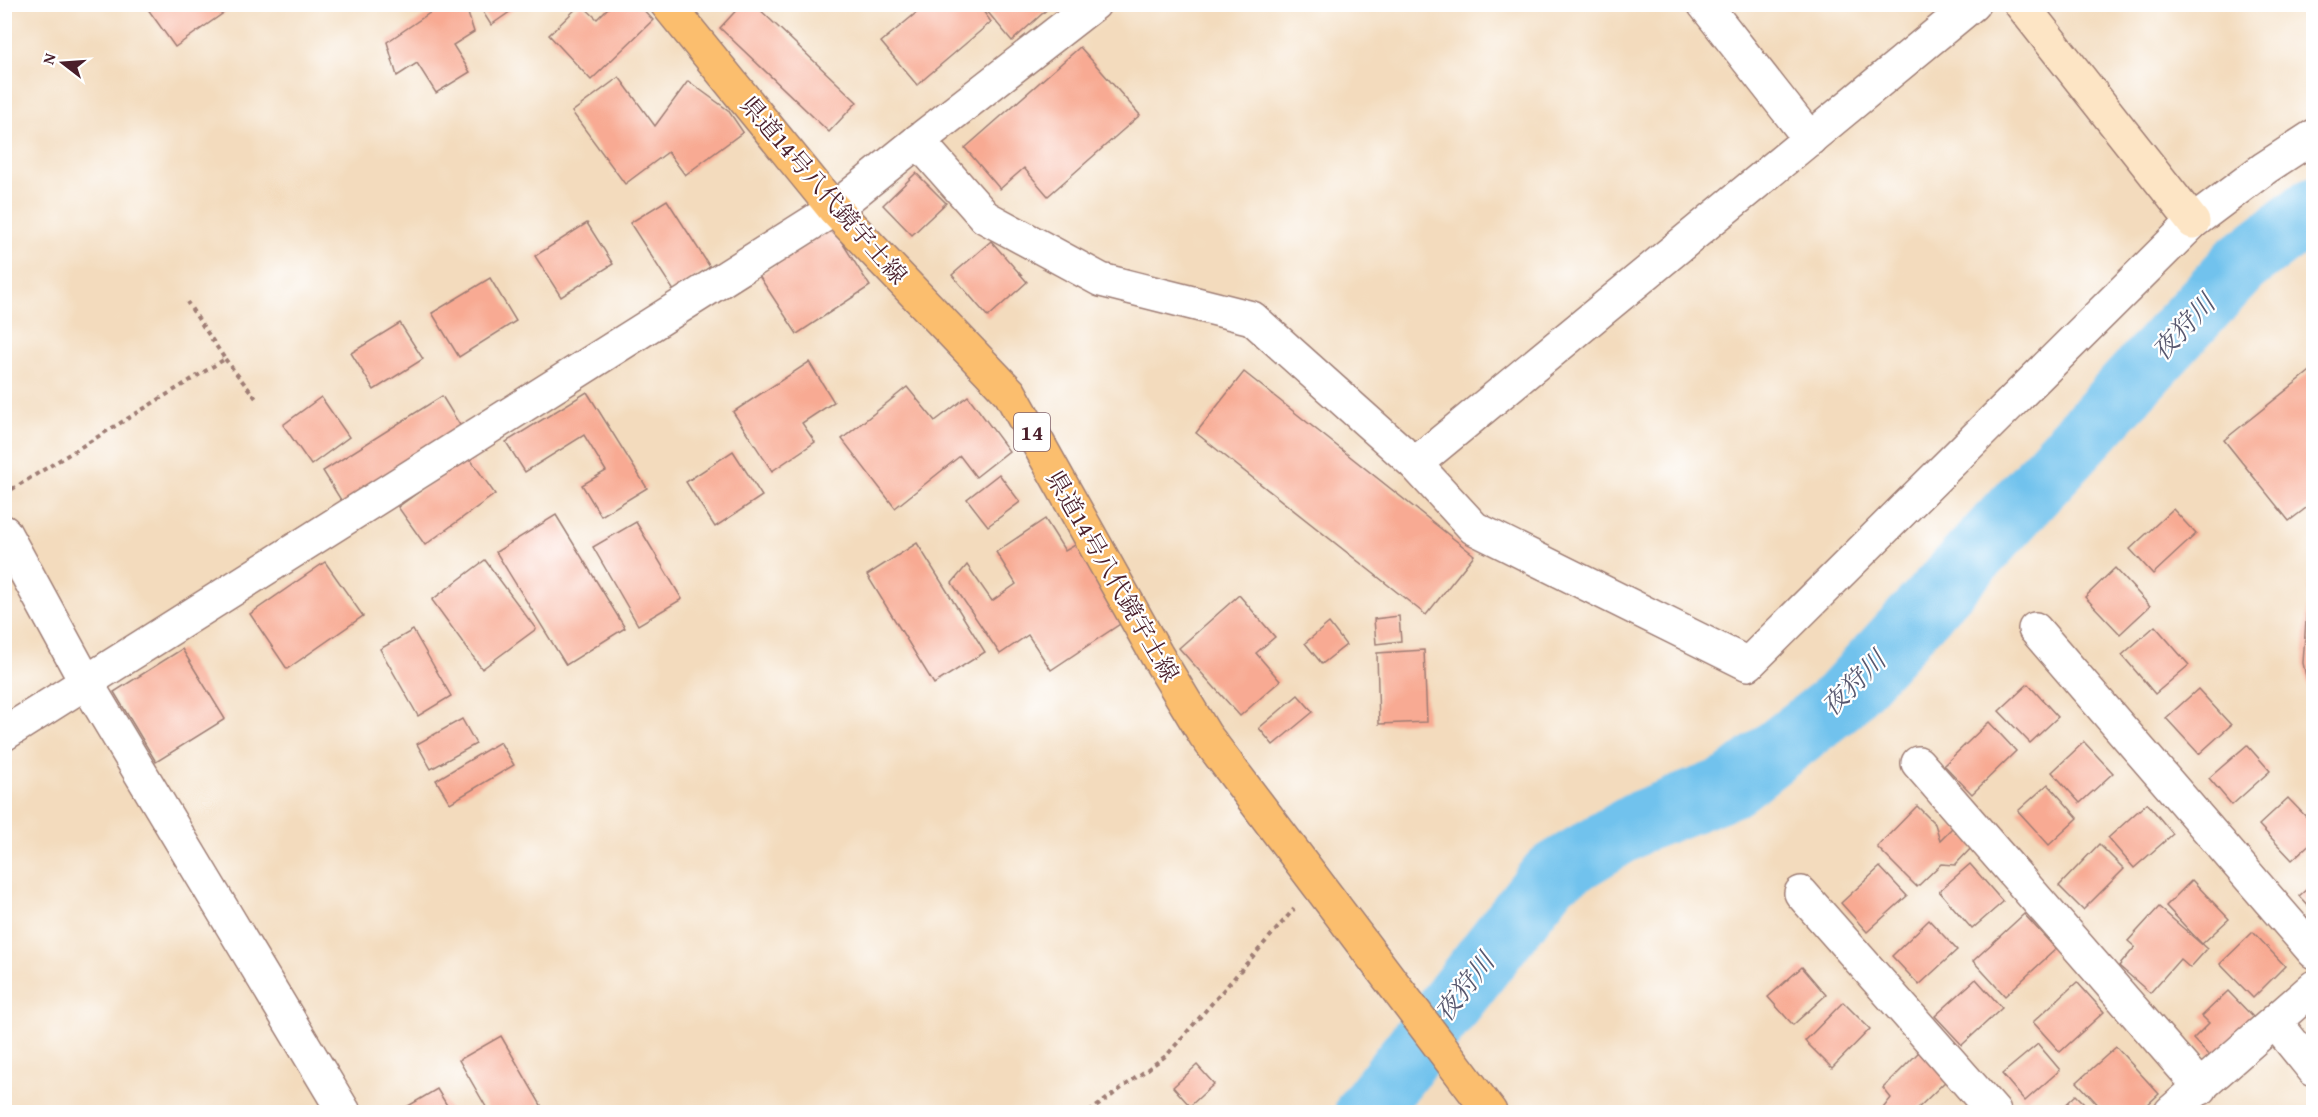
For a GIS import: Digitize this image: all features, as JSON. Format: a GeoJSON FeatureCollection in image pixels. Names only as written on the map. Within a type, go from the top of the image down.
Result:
{"type":"FeatureCollection","features":[{"type":"Feature","properties":{"kind":"main road","name":"県道14号八代鏡宇土線"},"geometry":{"type":"LineString","coordinates":[[667,4],[834,209],[1010,393],[1156,654],[1205,735],[1490,1113]]}},
{"type":"Feature","properties":{"kind":"street"},"geometry":{"type":"LineString","coordinates":[[4,734],[87,684],[834,209],[1094,4]]}},
{"type":"Feature","properties":{"kind":"street"},"geometry":{"type":"LineString","coordinates":[[1704,4],[1810,139]]}},
{"type":"Feature","properties":{"kind":"street"},"geometry":{"type":"LineString","coordinates":[[1415,464],[1973,4]]}},
{"type":"Feature","properties":{"kind":"street"},"geometry":{"type":"LineString","coordinates":[[2021,4],[2193,222]]}},
{"type":"Feature","properties":{"kind":"street"},"geometry":{"type":"LineString","coordinates":[[918,141],[985,217],[1101,280],[1252,318],[1415,464],[1474,528],[1748,664],[2193,222],[2265,168],[2313,136]]}},
{"type":"Feature","properties":{"kind":"street"},"geometry":{"type":"LineString","coordinates":[[4,532],[87,684],[344,1113]]}},
{"type":"Feature","properties":{"kind":"street"},"geometry":{"type":"LineString","coordinates":[[2035,629],[2313,952]]}},
{"type":"Feature","properties":{"kind":"street"},"geometry":{"type":"LineString","coordinates":[[1918,763],[2201,1088]]}},
{"type":"Feature","properties":{"kind":"street"},"geometry":{"type":"LineString","coordinates":[[1801,893],[1994,1113]]}},
{"type":"Feature","properties":{"kind":"street"},"geometry":{"type":"LineString","coordinates":[[2171,1113],[2313,987]]}},
{"type":"Feature","properties":{"kind":"street"},"geometry":{"type":"LineString","coordinates":[[2275,1022],[2313,1070]]}},
{"type":"Feature","properties":{"kind":"path"},"geometry":{"type":"LineString","coordinates":[[187,303],[225,359],[258,401]]}},
{"type":"Feature","properties":{"kind":"path"},"geometry":{"type":"LineString","coordinates":[[4,494],[225,359]]}},
{"type":"Feature","properties":{"kind":"path"},"geometry":{"type":"LineString","coordinates":[[1089,1113],[1167,1055],[1326,894]]}},
{"type":"Feature","properties":{"kind":"building"},"geometry":{"type":"Polygon","coordinates":[[[443,4],[465,4],[474,32],[453,45],[470,72],[436,93],[417,63],[397,76],[387,42],[443,4]]]}},
{"type":"Feature","properties":{"kind":"building"},"geometry":{"type":"Polygon","coordinates":[[[478,4],[521,4],[491,25],[478,4]]]}},
{"type":"Feature","properties":{"kind":"building"},"geometry":{"type":"Polygon","coordinates":[[[581,4],[597,19],[612,4],[638,4],[653,20],[591,80],[549,35],[581,4]]]}},
{"type":"Feature","properties":{"kind":"building"},"geometry":{"type":"Polygon","coordinates":[[[742,4],[754,4],[857,102],[829,132],[720,28],[742,4]]]}},
{"type":"Feature","properties":{"kind":"building"},"geometry":{"type":"Polygon","coordinates":[[[927,4],[978,4],[991,22],[917,85],[881,42],[927,4]]]}},
{"type":"Feature","properties":{"kind":"building"},"geometry":{"type":"Polygon","coordinates":[[[981,4],[1053,4],[1012,41],[981,4]]]}},
{"type":"Feature","properties":{"kind":"building"},"geometry":{"type":"Polygon","coordinates":[[[145,5],[235,5],[175,47],[145,5]]]}},
{"type":"Feature","properties":{"kind":"building"},"geometry":{"type":"Polygon","coordinates":[[[1080,47],[1140,115],[1048,196],[1024,168],[1000,189],[965,148],[1080,47]]]}},
{"type":"Feature","properties":{"kind":"building"},"geometry":{"type":"Polygon","coordinates":[[[619,77],[655,126],[688,81],[728,110],[743,132],[685,175],[668,152],[625,184],[572,112],[619,77]]]}},
{"type":"Feature","properties":{"kind":"building"},"geometry":{"type":"Polygon","coordinates":[[[916,173],[946,203],[912,235],[883,205],[916,173]]]}},
{"type":"Feature","properties":{"kind":"building"},"geometry":{"type":"Polygon","coordinates":[[[667,200],[710,267],[674,291],[630,223],[667,200]]]}},
{"type":"Feature","properties":{"kind":"building"},"geometry":{"type":"Polygon","coordinates":[[[587,223],[613,264],[561,297],[535,256],[587,223]]]}},
{"type":"Feature","properties":{"kind":"building"},"geometry":{"type":"Polygon","coordinates":[[[832,227],[870,286],[797,334],[759,276],[832,227]]]}},
{"type":"Feature","properties":{"kind":"building"},"geometry":{"type":"Polygon","coordinates":[[[991,241],[1027,282],[988,317],[952,275],[991,241]]]}},
{"type":"Feature","properties":{"kind":"building"},"geometry":{"type":"Polygon","coordinates":[[[490,278],[516,321],[459,357],[432,313],[490,278]]]}},
{"type":"Feature","properties":{"kind":"building"},"geometry":{"type":"Polygon","coordinates":[[[400,323],[423,359],[374,390],[351,353],[400,323]]]}},
{"type":"Feature","properties":{"kind":"building"},"geometry":{"type":"Polygon","coordinates":[[[809,362],[834,402],[802,423],[815,442],[772,471],[733,412],[809,362]]]}},
{"type":"Feature","properties":{"kind":"building"},"geometry":{"type":"Polygon","coordinates":[[[2314,368],[2314,502],[2289,521],[2224,440],[2314,368]]]}},
{"type":"Feature","properties":{"kind":"building"},"geometry":{"type":"Polygon","coordinates":[[[1244,372],[1474,555],[1426,615],[1196,433],[1244,372]]]}},
{"type":"Feature","properties":{"kind":"building"},"geometry":{"type":"Polygon","coordinates":[[[907,387],[935,421],[968,396],[1009,451],[976,477],[960,456],[895,508],[842,439],[907,387]]]}},
{"type":"Feature","properties":{"kind":"building"},"geometry":{"type":"Polygon","coordinates":[[[587,392],[647,488],[601,516],[582,485],[606,471],[584,435],[525,472],[506,442],[587,392]]]}},
{"type":"Feature","properties":{"kind":"building"},"geometry":{"type":"Polygon","coordinates":[[[442,396],[463,430],[344,505],[323,471],[442,396]]]}},
{"type":"Feature","properties":{"kind":"building"},"geometry":{"type":"Polygon","coordinates":[[[321,397],[349,437],[311,465],[283,425],[321,397]]]}},
{"type":"Feature","properties":{"kind":"building"},"geometry":{"type":"Polygon","coordinates":[[[733,451],[762,496],[715,527],[686,482],[733,451]]]}},
{"type":"Feature","properties":{"kind":"building"},"geometry":{"type":"Polygon","coordinates":[[[468,456],[495,494],[425,545],[398,507],[468,456]]]}},
{"type":"Feature","properties":{"kind":"building"},"geometry":{"type":"Polygon","coordinates":[[[999,474],[1020,502],[988,526],[967,499],[999,474]]]}},
{"type":"Feature","properties":{"kind":"building"},"geometry":{"type":"Polygon","coordinates":[[[2173,509],[2196,534],[2153,574],[2130,549],[2173,509]]]}},
{"type":"Feature","properties":{"kind":"building"},"geometry":{"type":"Polygon","coordinates":[[[556,515],[625,628],[566,665],[496,552],[556,515]]]}},
{"type":"Feature","properties":{"kind":"building"},"geometry":{"type":"Polygon","coordinates":[[[1045,519],[1065,551],[1082,541],[1132,616],[1051,670],[1028,635],[1000,654],[952,583],[967,565],[992,601],[1016,584],[996,552],[1045,519]]]}},
{"type":"Feature","properties":{"kind":"building"},"geometry":{"type":"Polygon","coordinates":[[[636,522],[682,599],[638,625],[593,547],[636,522]]]}},
{"type":"Feature","properties":{"kind":"building"},"geometry":{"type":"Polygon","coordinates":[[[917,543],[985,652],[934,684],[867,575],[917,543]]]}},
{"type":"Feature","properties":{"kind":"building"},"geometry":{"type":"Polygon","coordinates":[[[485,560],[536,629],[482,669],[432,600],[485,560]]]}},
{"type":"Feature","properties":{"kind":"building"},"geometry":{"type":"Polygon","coordinates":[[[325,562],[363,616],[287,669],[250,614],[325,562]]]}},
{"type":"Feature","properties":{"kind":"building"},"geometry":{"type":"Polygon","coordinates":[[[2115,568],[2150,606],[2120,634],[2085,597],[2115,568]]]}},
{"type":"Feature","properties":{"kind":"building"},"geometry":{"type":"Polygon","coordinates":[[[2314,571],[2313,708],[2303,663],[2309,579],[2314,571]]]}},
{"type":"Feature","properties":{"kind":"building"},"geometry":{"type":"Polygon","coordinates":[[[1239,595],[1275,637],[1256,653],[1280,681],[1240,716],[1179,648],[1239,595]]]}},
{"type":"Feature","properties":{"kind":"building"},"geometry":{"type":"Polygon","coordinates":[[[1399,616],[1401,641],[1376,644],[1374,619],[1399,616]]]}},
{"type":"Feature","properties":{"kind":"building"},"geometry":{"type":"Polygon","coordinates":[[[1329,623],[1346,645],[1322,664],[1305,643],[1329,623]]]}},
{"type":"Feature","properties":{"kind":"building"},"geometry":{"type":"Polygon","coordinates":[[[2155,626],[2189,665],[2155,694],[2122,655],[2155,626]]]}},
{"type":"Feature","properties":{"kind":"building"},"geometry":{"type":"Polygon","coordinates":[[[413,630],[451,696],[418,716],[380,649],[413,630]]]}},
{"type":"Feature","properties":{"kind":"building"},"geometry":{"type":"Polygon","coordinates":[[[182,649],[225,719],[156,762],[114,692],[182,649]]]}},
{"type":"Feature","properties":{"kind":"building"},"geometry":{"type":"Polygon","coordinates":[[[1424,650],[1427,722],[1379,724],[1377,653],[1424,650]]]}},
{"type":"Feature","properties":{"kind":"building"},"geometry":{"type":"Polygon","coordinates":[[[2028,684],[2058,717],[2030,743],[1999,711],[2028,684]]]}},
{"type":"Feature","properties":{"kind":"building"},"geometry":{"type":"Polygon","coordinates":[[[2198,689],[2231,725],[2199,754],[2166,718],[2198,689]]]}},
{"type":"Feature","properties":{"kind":"building"},"geometry":{"type":"Polygon","coordinates":[[[1298,695],[1313,712],[1273,745],[1259,728],[1298,695]]]}},
{"type":"Feature","properties":{"kind":"building"},"geometry":{"type":"Polygon","coordinates":[[[462,719],[476,744],[431,769],[417,744],[462,719]]]}},
{"type":"Feature","properties":{"kind":"building"},"geometry":{"type":"Polygon","coordinates":[[[1989,722],[2016,751],[1972,794],[1944,765],[1989,722]]]}},
{"type":"Feature","properties":{"kind":"building"},"geometry":{"type":"Polygon","coordinates":[[[500,742],[514,765],[450,803],[436,780],[500,742]]]}},
{"type":"Feature","properties":{"kind":"building"},"geometry":{"type":"Polygon","coordinates":[[[2084,742],[2113,773],[2080,803],[2052,772],[2084,742]]]}},
{"type":"Feature","properties":{"kind":"building"},"geometry":{"type":"Polygon","coordinates":[[[2247,745],[2270,771],[2232,805],[2209,778],[2247,745]]]}},
{"type":"Feature","properties":{"kind":"building"},"geometry":{"type":"Polygon","coordinates":[[[2048,784],[2078,818],[2049,845],[2018,811],[2048,784]]]}},
{"type":"Feature","properties":{"kind":"building"},"geometry":{"type":"Polygon","coordinates":[[[2288,798],[2314,825],[2314,840],[2292,860],[2259,825],[2288,798]]]}},
{"type":"Feature","properties":{"kind":"building"},"geometry":{"type":"Polygon","coordinates":[[[2147,803],[2173,834],[2134,868],[2108,838],[2147,803]]]}},
{"type":"Feature","properties":{"kind":"building"},"geometry":{"type":"Polygon","coordinates":[[[1917,806],[1935,824],[1940,840],[1954,826],[1974,845],[1955,865],[1941,864],[1917,887],[1877,847],[1917,806]]]}},
{"type":"Feature","properties":{"kind":"building"},"geometry":{"type":"Polygon","coordinates":[[[2099,844],[2124,869],[2083,910],[2059,886],[2099,844]]]}},
{"type":"Feature","properties":{"kind":"building"},"geometry":{"type":"Polygon","coordinates":[[[1970,864],[2003,902],[1972,929],[1939,891],[1970,864]]]}},
{"type":"Feature","properties":{"kind":"building"},"geometry":{"type":"Polygon","coordinates":[[[1880,867],[1907,896],[1867,932],[1841,903],[1880,867]]]}},
{"type":"Feature","properties":{"kind":"building"},"geometry":{"type":"Polygon","coordinates":[[[2192,880],[2229,919],[2202,944],[2166,906],[2192,880]]]}},
{"type":"Feature","properties":{"kind":"building"},"geometry":{"type":"Polygon","coordinates":[[[2314,883],[2314,912],[2299,896],[2314,883]]]}},
{"type":"Feature","properties":{"kind":"building"},"geometry":{"type":"Polygon","coordinates":[[[2159,907],[2207,949],[2190,968],[2180,959],[2150,993],[2119,966],[2135,947],[2128,941],[2159,907]]]}},
{"type":"Feature","properties":{"kind":"building"},"geometry":{"type":"Polygon","coordinates":[[[2024,914],[2056,949],[2005,996],[1973,961],[2024,914]]]}},
{"type":"Feature","properties":{"kind":"building"},"geometry":{"type":"Polygon","coordinates":[[[1929,920],[1957,950],[1919,985],[1892,956],[1929,920]]]}},
{"type":"Feature","properties":{"kind":"building"},"geometry":{"type":"Polygon","coordinates":[[[2253,932],[2285,966],[2253,998],[2220,964],[2253,932]]]}},
{"type":"Feature","properties":{"kind":"building"},"geometry":{"type":"Polygon","coordinates":[[[1802,967],[1826,995],[1793,1025],[1768,997],[1802,967]]]}},
{"type":"Feature","properties":{"kind":"building"},"geometry":{"type":"Polygon","coordinates":[[[1976,979],[2002,1008],[1962,1045],[1935,1016],[1976,979]]]}},
{"type":"Feature","properties":{"kind":"building"},"geometry":{"type":"Polygon","coordinates":[[[2077,982],[2104,1012],[2060,1052],[2033,1022],[2077,982]]]}},
{"type":"Feature","properties":{"kind":"building"},"geometry":{"type":"Polygon","coordinates":[[[2228,991],[2255,1019],[2212,1059],[2193,1039],[2209,1023],[2202,1016],[2228,991]]]}},
{"type":"Feature","properties":{"kind":"building"},"geometry":{"type":"Polygon","coordinates":[[[1843,1002],[1870,1029],[1832,1068],[1805,1041],[1843,1002]]]}},
{"type":"Feature","properties":{"kind":"building"},"geometry":{"type":"Polygon","coordinates":[[[501,1036],[545,1112],[489,1112],[459,1060],[501,1036]]]}},
{"type":"Feature","properties":{"kind":"building"},"geometry":{"type":"Polygon","coordinates":[[[2038,1044],[2060,1070],[2025,1101],[2002,1074],[2038,1044]]]}},
{"type":"Feature","properties":{"kind":"building"},"geometry":{"type":"Polygon","coordinates":[[[2116,1047],[2159,1094],[2145,1107],[2147,1112],[2105,1112],[2077,1082],[2116,1047]]]}},
{"type":"Feature","properties":{"kind":"building"},"geometry":{"type":"Polygon","coordinates":[[[1922,1049],[1950,1077],[1914,1112],[1880,1112],[1891,1098],[1883,1088],[1922,1049]]]}},
{"type":"Feature","properties":{"kind":"building"},"geometry":{"type":"Polygon","coordinates":[[[1197,1065],[1214,1084],[1190,1106],[1173,1087],[1197,1065]]]}},
{"type":"Feature","properties":{"kind":"building"},"geometry":{"type":"Polygon","coordinates":[[[437,1089],[451,1112],[398,1112],[437,1089]]]}},
{"type":"Feature","properties":{"kind":"building"},"geometry":{"type":"Polygon","coordinates":[[[2076,1095],[2093,1112],[2058,1112],[2076,1095]]]}},
{"type":"Feature","properties":{"kind":"waterway","name":"夜狩川"},"geometry":{"type":"LineString","coordinates":[[1366,1112],[1551,875],[1637,823],[1732,786],[1840,701],[2241,264],[2314,208]]}}]}
